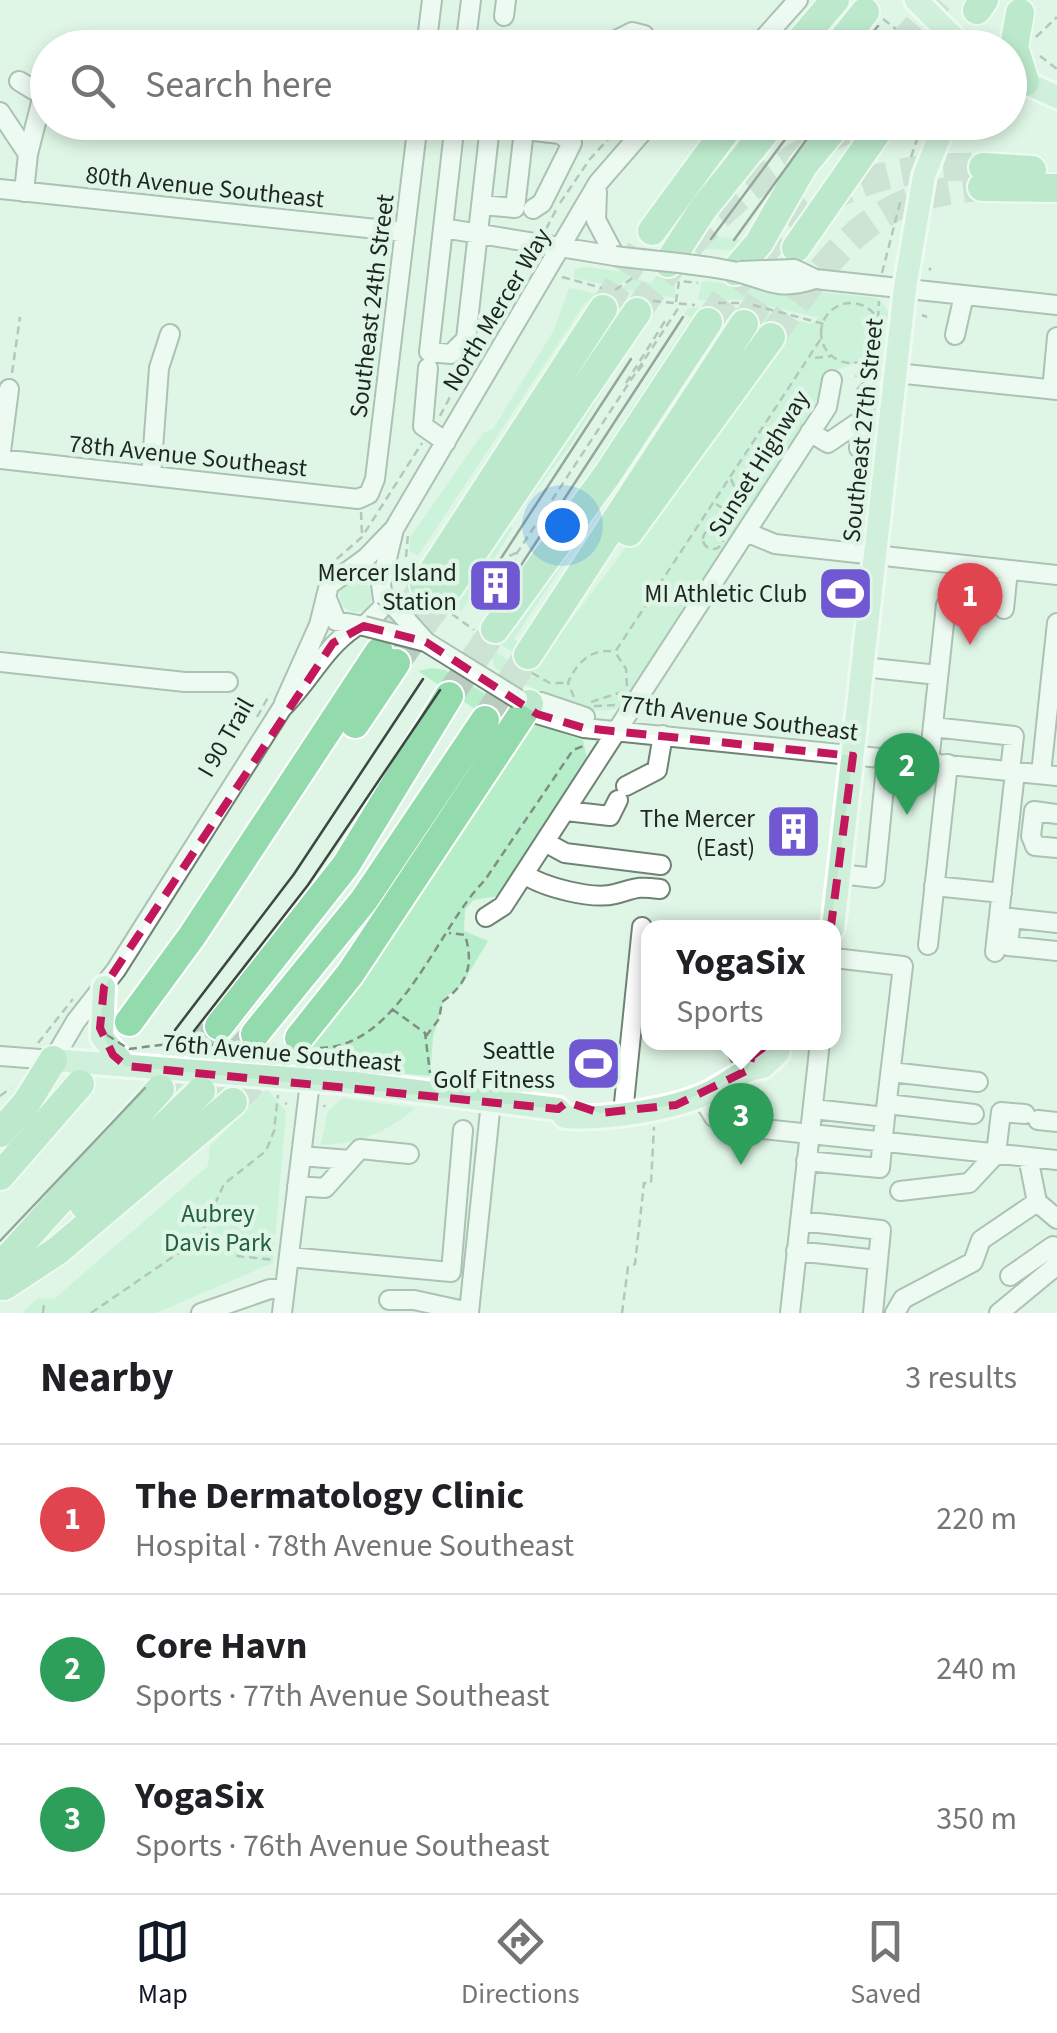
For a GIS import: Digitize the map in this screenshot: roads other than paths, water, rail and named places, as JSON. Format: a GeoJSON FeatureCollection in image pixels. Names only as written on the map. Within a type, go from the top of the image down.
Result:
{"type":"FeatureCollection","features":[{"type":"Feature","properties":{"kind":"highway"},"geometry":{"type":"LineString","coordinates":[[809,30],[835,0]]}},
{"type":"Feature","properties":{"kind":"highway"},"geometry":{"type":"LineString","coordinates":[[1005,30],[1024,7]]}},
{"type":"Feature","properties":{"kind":"highway"},"geometry":{"type":"LineString","coordinates":[[853,30],[870,13]]}},
{"type":"Feature","properties":{"kind":"highway"},"geometry":{"type":"LineString","coordinates":[[652,231],[719,140]]}},
{"type":"Feature","properties":{"kind":"highway"},"geometry":{"type":"LineString","coordinates":[[668,263],[703,209],[759,140]]}},
{"type":"Feature","properties":{"kind":"highway"},"geometry":{"type":"LineString","coordinates":[[735,271],[759,243],[803,166],[824,140]]}},
{"type":"Feature","properties":{"kind":"highway"},"geometry":{"type":"LineString","coordinates":[[796,248],[871,140]]}},
{"type":"Feature","properties":{"kind":"highway"},"geometry":{"type":"LineString","coordinates":[[1057,172],[982,177],[1057,188]]}},
{"type":"Feature","properties":{"kind":"highway"},"geometry":{"type":"LineString","coordinates":[[436,597],[624,301]]}},
{"type":"Feature","properties":{"kind":"highway"},"geometry":{"type":"LineString","coordinates":[[489,633],[607,475],[708,310]]}},
{"type":"Feature","properties":{"kind":"highway"},"geometry":{"type":"LineString","coordinates":[[744,324],[527,656],[616,548],[771,337]]}},
{"type":"Feature","properties":{"kind":"highway"},"geometry":{"type":"LineString","coordinates":[[118,1029],[270,820],[316,780],[388,657]]}},
{"type":"Feature","properties":{"kind":"highway"},"geometry":{"type":"LineString","coordinates":[[219,1026],[346,865],[449,696]]}},
{"type":"Feature","properties":{"kind":"highway"},"geometry":{"type":"LineString","coordinates":[[310,1045],[350,974],[523,702]]}},
{"type":"Feature","properties":{"kind":"highway"},"geometry":{"type":"LineString","coordinates":[[255,1034],[364,900],[485,720]]}},
{"type":"Feature","properties":{"kind":"highway"},"geometry":{"type":"LineString","coordinates":[[0,1133],[28,1102],[45,1047]]}},
{"type":"Feature","properties":{"kind":"highway"},"geometry":{"type":"LineString","coordinates":[[0,1176],[80,1084]]}},
{"type":"Feature","properties":{"kind":"highway"},"geometry":{"type":"LineString","coordinates":[[1,1281],[160,1089]]}},
{"type":"Feature","properties":{"kind":"highway"},"geometry":{"type":"LineString","coordinates":[[1,1281],[201,1092]]}},
{"type":"Feature","properties":{"kind":"highway"},"geometry":{"type":"LineString","coordinates":[[1,1281],[57,1251],[233,1102]]}},
{"type":"Feature","properties":{"kind":"main road"},"geometry":{"type":"LineString","coordinates":[[916,0],[946,30]]}},
{"type":"Feature","properties":{"kind":"main road"},"geometry":{"type":"LineString","coordinates":[[1027,83],[1057,97]]}},
{"type":"Feature","properties":{"kind":"main road","name":"Southeast 27th Street"},"geometry":{"type":"LineString","coordinates":[[834,920],[906,288],[924,176],[938,140]]}},
{"type":"Feature","properties":{"kind":"main road"},"geometry":{"type":"LineString","coordinates":[[104,987],[102,1038],[126,1066]]}},
{"type":"Feature","properties":{"kind":"main road","name":"76th Avenue Southeast"},"geometry":{"type":"LineString","coordinates":[[45,1047],[126,1066],[355,1083],[558,1109],[567,1102],[592,1104],[612,1113],[701,1096],[749,1069],[763,1067],[778,1050]]}},
{"type":"Feature","properties":{"kind":"main road","name":"76th Avenue Southeast"},"geometry":{"type":"LineString","coordinates":[[749,1069],[758,1050]]}},
{"type":"Feature","properties":{"kind":"street"},"geometry":{"type":"LineString","coordinates":[[428,30],[432,0]]}},
{"type":"Feature","properties":{"kind":"street"},"geometry":{"type":"LineString","coordinates":[[468,30],[471,0]]}},
{"type":"Feature","properties":{"kind":"street"},"geometry":{"type":"LineString","coordinates":[[771,30],[798,0]]}},
{"type":"Feature","properties":{"kind":"street"},"geometry":{"type":"LineString","coordinates":[[19,81],[30,88]]}},
{"type":"Feature","properties":{"kind":"street"},"geometry":{"type":"LineString","coordinates":[[0,112],[28,154]]}},
{"type":"Feature","properties":{"kind":"street"},"geometry":{"type":"LineString","coordinates":[[24,192],[31,140]]}},
{"type":"Feature","properties":{"kind":"street","name":"Southeast 24th Street"},"geometry":{"type":"LineString","coordinates":[[365,496],[376,480],[416,140]]}},
{"type":"Feature","properties":{"kind":"street"},"geometry":{"type":"LineString","coordinates":[[454,140],[430,352],[450,354],[466,339],[488,140]]}},
{"type":"Feature","properties":{"kind":"street"},"geometry":{"type":"LineString","coordinates":[[481,204],[515,208],[523,140]]}},
{"type":"Feature","properties":{"kind":"street"},"geometry":{"type":"LineString","coordinates":[[533,210],[542,203],[572,143],[568,140]]}},
{"type":"Feature","properties":{"kind":"street","name":"North Mercer Way"},"geometry":{"type":"LineString","coordinates":[[382,590],[401,532],[446,442],[598,183],[628,140]]}},
{"type":"Feature","properties":{"kind":"street"},"geometry":{"type":"LineString","coordinates":[[598,183],[596,220],[615,256]]}},
{"type":"Feature","properties":{"kind":"street","name":"80th Avenue Southeast"},"geometry":{"type":"LineString","coordinates":[[0,189],[405,232]]}},
{"type":"Feature","properties":{"kind":"street"},"geometry":{"type":"LineString","coordinates":[[443,228],[526,239],[560,251],[735,271],[780,286],[824,280],[1057,304]]}},
{"type":"Feature","properties":{"kind":"street"},"geometry":{"type":"LineString","coordinates":[[955,334],[964,295]]}},
{"type":"Feature","properties":{"kind":"street"},"geometry":{"type":"LineString","coordinates":[[151,476],[159,368],[170,334]]}},
{"type":"Feature","properties":{"kind":"street"},"geometry":{"type":"LineString","coordinates":[[888,452],[860,448],[866,394],[874,386],[896,379],[1056,383],[1057,337]]}},
{"type":"Feature","properties":{"kind":"street"},"geometry":{"type":"LineString","coordinates":[[428,368],[422,421],[426,430],[446,442]]}},
{"type":"Feature","properties":{"kind":"street"},"geometry":{"type":"LineString","coordinates":[[896,379],[972,387],[974,392]]}},
{"type":"Feature","properties":{"kind":"street","name":"Sunset Highway"},"geometry":{"type":"LineString","coordinates":[[486,917],[503,906],[620,730],[745,523],[826,407],[832,380]]}},
{"type":"Feature","properties":{"kind":"street"},"geometry":{"type":"LineString","coordinates":[[0,459],[9,389]]}},
{"type":"Feature","properties":{"kind":"street"},"geometry":{"type":"LineString","coordinates":[[810,432],[828,443],[863,418]]}},
{"type":"Feature","properties":{"kind":"street","name":"78th Avenue Southeast"},"geometry":{"type":"LineString","coordinates":[[0,459],[365,496]]}},
{"type":"Feature","properties":{"kind":"street"},"geometry":{"type":"LineString","coordinates":[[745,523],[775,544],[1057,575]]}},
{"type":"Feature","properties":{"kind":"street","name":"North Mercer Way"},"geometry":{"type":"LineString","coordinates":[[351,569],[401,532]]}},
{"type":"Feature","properties":{"kind":"street"},"geometry":{"type":"LineString","coordinates":[[45,1047],[76,1021],[104,987],[277,701],[318,625],[320,589],[351,569],[370,573],[382,590],[380,615],[333,643],[304,686],[277,701]]}},
{"type":"Feature","properties":{"kind":"street"},"geometry":{"type":"LineString","coordinates":[[1004,609],[1008,570]]}},
{"type":"Feature","properties":{"kind":"street"},"geometry":{"type":"LineString","coordinates":[[320,589],[336,621],[359,627]]}},
{"type":"Feature","properties":{"kind":"street","name":"77th Avenue Southeast"},"geometry":{"type":"LineString","coordinates":[[382,590],[426,642],[523,702],[542,702],[587,718],[601,715],[620,730],[1049,775]]}},
{"type":"Feature","properties":{"kind":"street"},"geometry":{"type":"LineString","coordinates":[[928,945],[938,763],[933,727],[946,606]]}},
{"type":"Feature","properties":{"kind":"street"},"geometry":{"type":"LineString","coordinates":[[1049,775],[1057,623]]}},
{"type":"Feature","properties":{"kind":"street","name":"77th Avenue Southeast"},"geometry":{"type":"LineString","coordinates":[[359,627],[426,642]]}},
{"type":"Feature","properties":{"kind":"street"},"geometry":{"type":"LineString","coordinates":[[0,662],[185,682],[228,682]]}},
{"type":"Feature","properties":{"kind":"street"},"geometry":{"type":"LineString","coordinates":[[863,666],[938,675]]}},
{"type":"Feature","properties":{"kind":"street"},"geometry":{"type":"LineString","coordinates":[[933,727],[1014,736],[995,952]]}},
{"type":"Feature","properties":{"kind":"street"},"geometry":{"type":"LineString","coordinates":[[566,810],[610,816],[622,793],[657,770],[663,735]]}},
{"type":"Feature","properties":{"kind":"street"},"geometry":{"type":"LineString","coordinates":[[840,874],[875,878],[888,757]]}},
{"type":"Feature","properties":{"kind":"street"},"geometry":{"type":"LineString","coordinates":[[1057,814],[1034,811],[1031,836],[1035,846],[1057,848]]}},
{"type":"Feature","properties":{"kind":"street"},"geometry":{"type":"LineString","coordinates":[[544,842],[565,853],[661,864]]}},
{"type":"Feature","properties":{"kind":"street"},"geometry":{"type":"LineString","coordinates":[[524,874],[544,888],[613,895],[630,886],[660,888]]}},
{"type":"Feature","properties":{"kind":"street"},"geometry":{"type":"LineString","coordinates":[[934,886],[1002,893]]}},
{"type":"Feature","properties":{"kind":"street"},"geometry":{"type":"LineString","coordinates":[[1057,923],[1012,918],[1008,946],[1057,952]]}},
{"type":"Feature","properties":{"kind":"street"},"geometry":{"type":"LineString","coordinates":[[612,1113],[641,933]]}},
{"type":"Feature","properties":{"kind":"street"},"geometry":{"type":"LineString","coordinates":[[806,1161],[880,1168],[903,966],[841,959]]}},
{"type":"Feature","properties":{"kind":"street","name":"76th Avenue Southeast"},"geometry":{"type":"LineString","coordinates":[[0,1056],[45,1047]]}},
{"type":"Feature","properties":{"kind":"street"},"geometry":{"type":"LineString","coordinates":[[737,1050],[749,1069]]}},
{"type":"Feature","properties":{"kind":"street"},"geometry":{"type":"LineString","coordinates":[[790,1313],[819,1050]]}},
{"type":"Feature","properties":{"kind":"street"},"geometry":{"type":"LineString","coordinates":[[891,1072],[978,1082]]}},
{"type":"Feature","properties":{"kind":"street"},"geometry":{"type":"LineString","coordinates":[[282,1313],[310,1082]]}},
{"type":"Feature","properties":{"kind":"street"},"geometry":{"type":"LineString","coordinates":[[701,1096],[720,1121],[748,1127],[1057,1160]]}},
{"type":"Feature","properties":{"kind":"street"},"geometry":{"type":"LineString","coordinates":[[745,1097],[751,1107],[748,1127]]}},
{"type":"Feature","properties":{"kind":"street"},"geometry":{"type":"LineString","coordinates":[[469,1312],[492,1102]]}},
{"type":"Feature","properties":{"kind":"street"},"geometry":{"type":"LineString","coordinates":[[813,1110],[974,1114]]}},
{"type":"Feature","properties":{"kind":"street"},"geometry":{"type":"LineString","coordinates":[[900,1191],[969,1183],[996,1154],[1001,1112],[1040,1119]]}},
{"type":"Feature","properties":{"kind":"street"},"geometry":{"type":"LineString","coordinates":[[288,1260],[450,1272],[463,1130]]}},
{"type":"Feature","properties":{"kind":"street"},"geometry":{"type":"LineString","coordinates":[[831,1163],[834,1138]]}},
{"type":"Feature","properties":{"kind":"street"},"geometry":{"type":"LineString","coordinates":[[298,1186],[325,1188],[360,1149],[409,1154]]}},
{"type":"Feature","properties":{"kind":"street"},"geometry":{"type":"LineString","coordinates":[[301,1156],[350,1160]]}},
{"type":"Feature","properties":{"kind":"street"},"geometry":{"type":"LineString","coordinates":[[1028,1157],[1037,1202],[1057,1219]]}},
{"type":"Feature","properties":{"kind":"street"},"geometry":{"type":"LineString","coordinates":[[895,1313],[902,1299],[973,1262],[982,1240],[1037,1202]]}},
{"type":"Feature","properties":{"kind":"street"},"geometry":{"type":"LineString","coordinates":[[800,1221],[882,1230],[872,1313]]}},
{"type":"Feature","properties":{"kind":"street"},"geometry":{"type":"LineString","coordinates":[[1010,1276],[1053,1246],[1057,1252]]}},
{"type":"Feature","properties":{"kind":"street"},"geometry":{"type":"LineString","coordinates":[[796,1251],[878,1260]]}},
{"type":"Feature","properties":{"kind":"street"},"geometry":{"type":"LineString","coordinates":[[999,1313],[1057,1266]]}},
{"type":"Feature","properties":{"kind":"street"},"geometry":{"type":"LineString","coordinates":[[202,1313],[270,1289],[285,1288]]}},
{"type":"Feature","properties":{"kind":"street"},"geometry":{"type":"LineString","coordinates":[[389,1300],[414,1300],[484,1313]]}},
{"type":"Feature","properties":{"kind":"tunnel"},"geometry":{"type":"LineString","coordinates":[[913,30],[939,0]]}},
{"type":"Feature","properties":{"kind":"tunnel"},"geometry":{"type":"LineString","coordinates":[[960,30],[977,10]]}},
{"type":"Feature","properties":{"kind":"tunnel"},"geometry":{"type":"LineString","coordinates":[[637,312],[684,252],[737,199],[797,155],[825,140]]}},
{"type":"Feature","properties":{"kind":"tunnel"},"geometry":{"type":"LineString","coordinates":[[708,322],[763,252],[822,202],[892,174],[983,167]]}},
{"type":"Feature","properties":{"kind":"tunnel"},"geometry":{"type":"LineString","coordinates":[[771,337],[835,254],[881,215],[942,192],[982,187]]}},
{"type":"Feature","properties":{"kind":"tunnel"},"geometry":{"type":"LineString","coordinates":[[603,309],[652,231]]}},
{"type":"Feature","properties":{"kind":"tunnel"},"geometry":{"type":"LineString","coordinates":[[744,324],[788,259]]}},
{"type":"Feature","properties":{"kind":"tunnel"},"geometry":{"type":"LineString","coordinates":[[389,638],[424,585]]}},
{"type":"Feature","properties":{"kind":"tunnel"},"geometry":{"type":"LineString","coordinates":[[396,663],[442,598]]}},
{"type":"Feature","properties":{"kind":"tunnel"},"geometry":{"type":"LineString","coordinates":[[449,696],[495,629]]}},
{"type":"Feature","properties":{"kind":"tunnel"},"geometry":{"type":"LineString","coordinates":[[485,720],[528,655]]}},
{"type":"Feature","properties":{"kind":"tunnel"},"geometry":{"type":"LineString","coordinates":[[164,1084],[219,1026]]}},
{"type":"Feature","properties":{"kind":"tunnel"},"geometry":{"type":"LineString","coordinates":[[206,1087],[255,1034]]}},
{"type":"Feature","properties":{"kind":"tunnel"},"geometry":{"type":"LineString","coordinates":[[233,1102],[299,1038]]}},
{"type":"Feature","properties":{"kind":"tram line"},"geometry":{"type":"LineString","coordinates":[[875,30],[878,26]]}},
{"type":"Feature","properties":{"kind":"tram line"},"geometry":{"type":"LineString","coordinates":[[711,239],[785,140]]}},
{"type":"Feature","properties":{"kind":"tram line"},"geometry":{"type":"LineString","coordinates":[[734,240],[806,140]]}},
{"type":"Feature","properties":{"kind":"tram line"},"geometry":{"type":"LineString","coordinates":[[499,599],[683,317]]}},
{"type":"Feature","properties":{"kind":"tram line"},"geometry":{"type":"LineString","coordinates":[[477,595],[631,359]]}},
{"type":"Feature","properties":{"kind":"tram line"},"geometry":{"type":"LineString","coordinates":[[175,1030],[294,874],[423,679]]}},
{"type":"Feature","properties":{"kind":"tram line"},"geometry":{"type":"LineString","coordinates":[[194,1031],[308,885],[440,690]]}},
{"type":"Feature","properties":{"kind":"tram line"},"geometry":{"type":"LineString","coordinates":[[0,1241],[145,1088]]}},
{"type":"Feature","properties":{"kind":"place","name":"Mercer Island Station"},"geometry":{"type":"Point","coordinates":[496,586]}},
{"type":"Feature","properties":{"kind":"place","name":"MI Athletic Club"},"geometry":{"type":"Point","coordinates":[846,593]}},
{"type":"Feature","properties":{"kind":"place","name":"The Dermatology Clinic"},"geometry":{"type":"Point","coordinates":[970,645]}},
{"type":"Feature","properties":{"kind":"place","name":"Core Havn"},"geometry":{"type":"Point","coordinates":[907,815]}},
{"type":"Feature","properties":{"kind":"place","name":"The Mercer (East)"},"geometry":{"type":"Point","coordinates":[794,832]}},
{"type":"Feature","properties":{"kind":"place","name":"Seattle Golf Fitness"},"geometry":{"type":"Point","coordinates":[594,1064]}},
{"type":"Feature","properties":{"kind":"place","name":"YogaSix"},"geometry":{"type":"Point","coordinates":[741,1165]}},
{"type":"Feature","properties":{"kind":"park label","name":"Aubrey Davis Park"},"geometry":{"type":"Point","coordinates":[218,1228]}}]}
